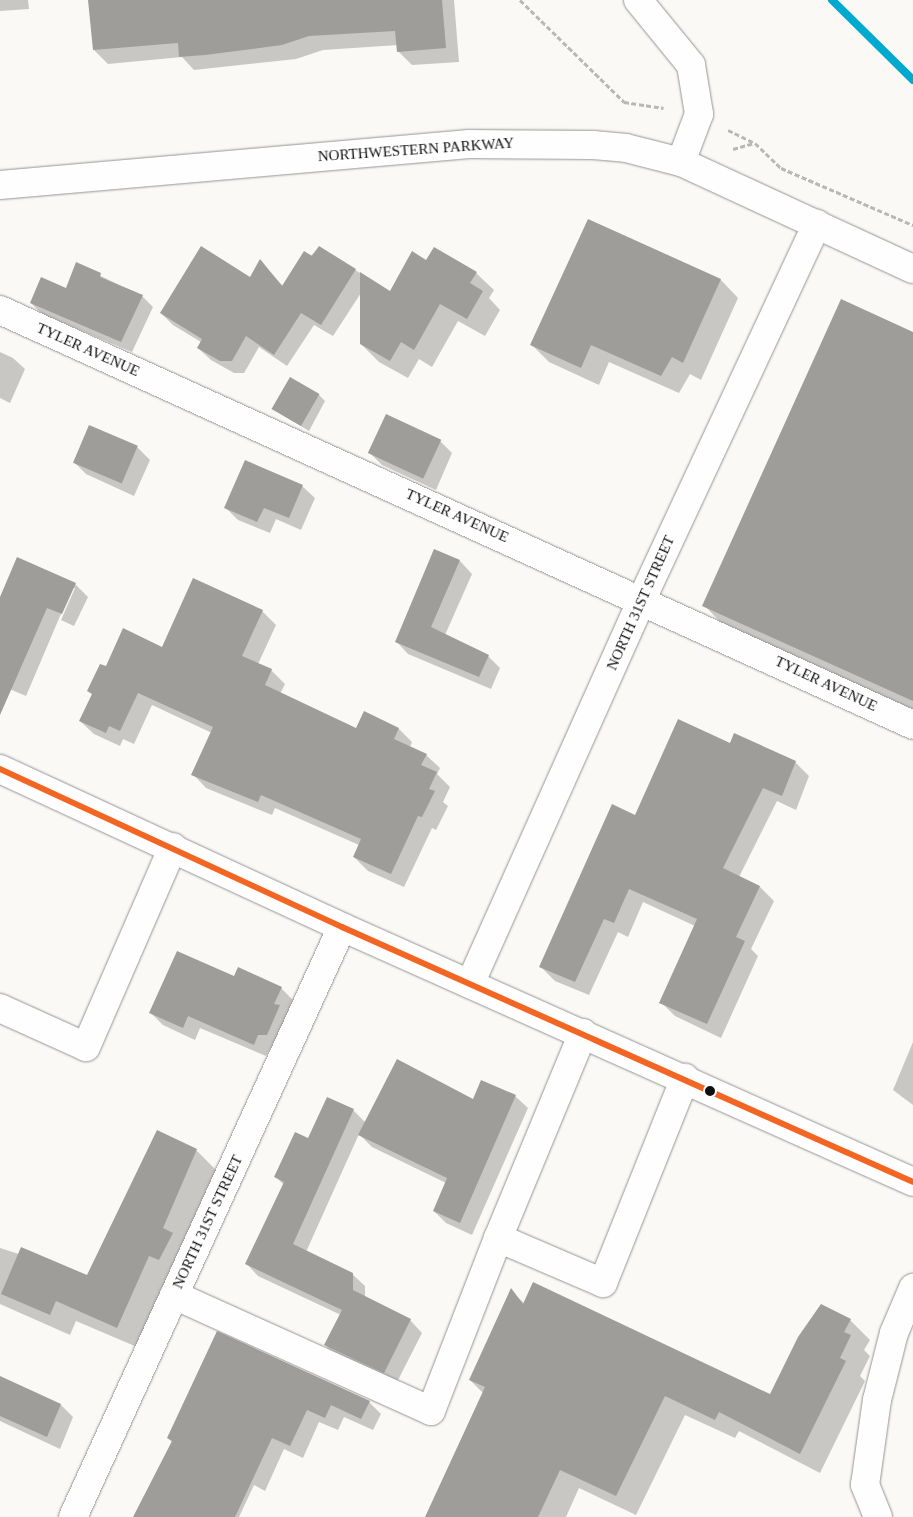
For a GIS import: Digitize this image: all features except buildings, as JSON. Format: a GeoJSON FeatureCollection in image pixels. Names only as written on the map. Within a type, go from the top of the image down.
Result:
{"type":"FeatureCollection","features":[{"type":"Feature","properties":{"kind":"street"},"geometry":{"type":"LineString","coordinates":[[638,0],[690,65],[699,114],[681,162]]}},
{"type":"Feature","properties":{"kind":"street","name":"NORTHWESTERN PARKWAY"},"geometry":{"type":"LineString","coordinates":[[0,185],[469,144],[593,145],[626,148],[681,162],[913,269]]}},
{"type":"Feature","properties":{"kind":"street","name":"NORTH 31ST STREET"},"geometry":{"type":"LineString","coordinates":[[470,984],[642,599],[817,224]]}},
{"type":"Feature","properties":{"kind":"street","name":"TYLER AVENUE"},"geometry":{"type":"LineString","coordinates":[[0,310],[642,599],[913,724]]}},
{"type":"Feature","properties":{"kind":"street"},"geometry":{"type":"LineString","coordinates":[[0,769],[173,847],[342,927],[685,1078],[913,1182]]}},
{"type":"Feature","properties":{"kind":"street"},"geometry":{"type":"LineString","coordinates":[[0,1008],[86,1047],[173,847]]}},
{"type":"Feature","properties":{"kind":"street","name":"NORTH 31ST STREET"},"geometry":{"type":"LineString","coordinates":[[72,1517],[342,927]]}},
{"type":"Feature","properties":{"kind":"street"},"geometry":{"type":"LineString","coordinates":[[174,1295],[431,1411],[498,1238],[583,1033]]}},
{"type":"Feature","properties":{"kind":"street"},"geometry":{"type":"LineString","coordinates":[[498,1238],[603,1283],[685,1078]]}},
{"type":"Feature","properties":{"kind":"street"},"geometry":{"type":"LineString","coordinates":[[878,1517],[865,1485],[877,1400],[894,1333],[913,1288]]}},
{"type":"Feature","properties":{"kind":"path"},"geometry":{"type":"LineString","coordinates":[[520,0],[624,102],[699,114],[754,143],[781,168],[913,225]]}},
{"type":"Feature","properties":{"kind":"transit line"},"geometry":{"type":"LineString","coordinates":[[832,0],[913,80]]}},
{"type":"Feature","properties":{"kind":"transit line"},"geometry":{"type":"LineString","coordinates":[[0,769],[342,927],[913,1182]]}}]}
